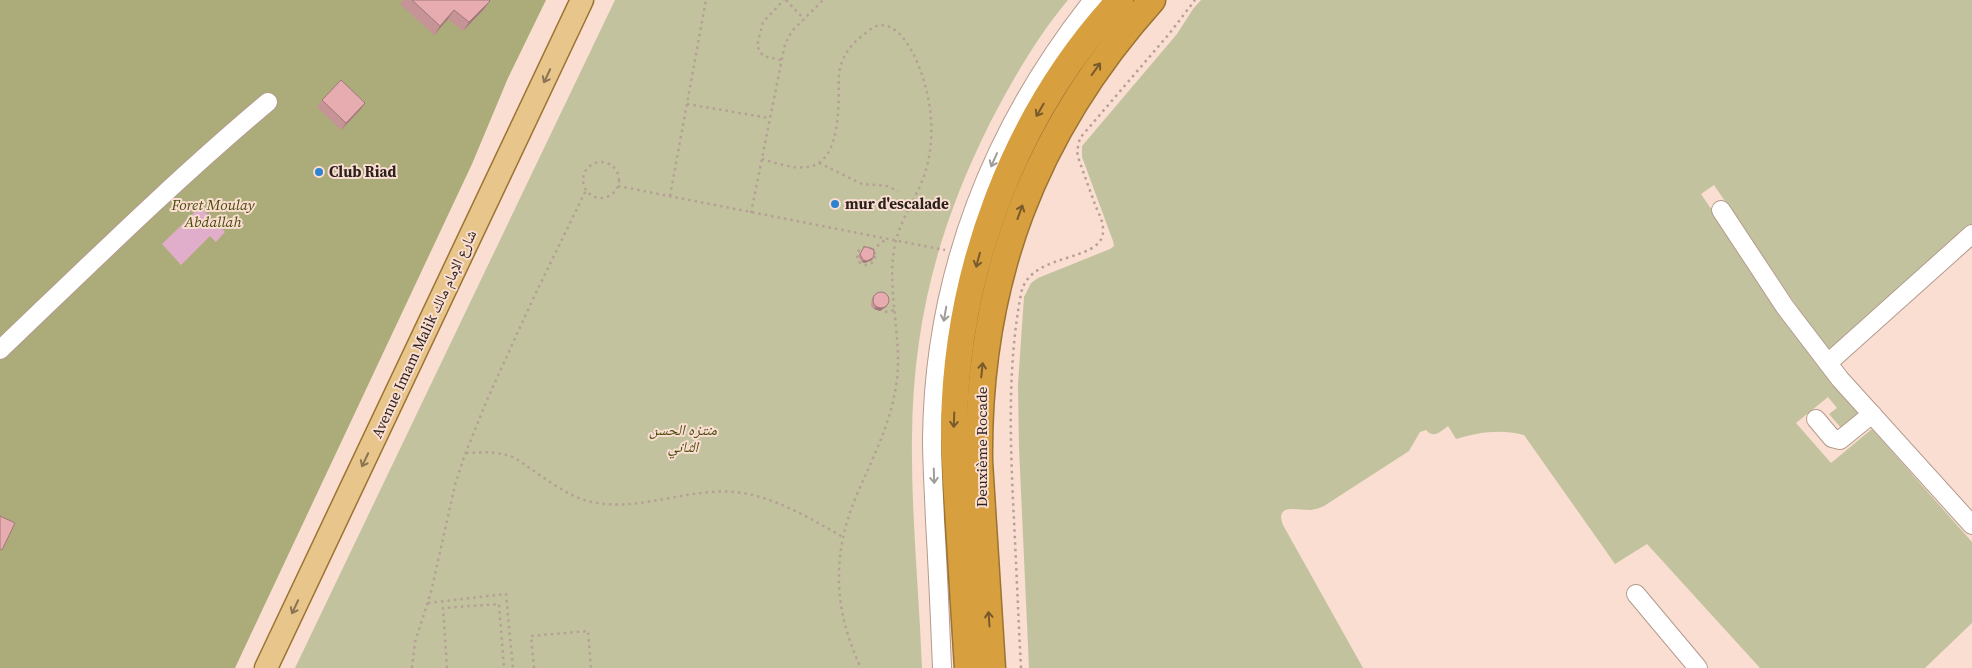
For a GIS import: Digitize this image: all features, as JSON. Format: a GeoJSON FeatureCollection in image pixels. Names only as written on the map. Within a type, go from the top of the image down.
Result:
{"type":"FeatureCollection","features":[{"type":"Feature","properties":{"kind":"highway","name":"Deuxième Rocade"},"geometry":{"type":"LineString","coordinates":[[968,668],[954,462],[954,427],[958,357],[971,287],[990,219],[1010,170],[1033,122],[1070,62],[1120,0]]}},
{"type":"Feature","properties":{"kind":"highway","name":"Deuxième Rocade"},"geometry":{"type":"LineString","coordinates":[[992,668],[978,427],[983,359],[995,292],[1009,243],[1026,195],[1056,134],[1096,69],[1116,41],[1152,0]]}},
{"type":"Feature","properties":{"kind":"main road","name":"Avenue Imam Malik شارع الإمام مالك"},"geometry":{"type":"LineString","coordinates":[[266,668],[582,0]]}},
{"type":"Feature","properties":{"kind":"main road","name":"Avenue Imam Malik شارع الإمام مالك"},"geometry":{"type":"LineString","coordinates":[[284,668],[599,0]]}},
{"type":"Feature","properties":{"kind":"street"},"geometry":{"type":"LineString","coordinates":[[942,668],[932,438],[938,358],[944,313],[959,252],[978,194],[1003,138],[1032,85],[1066,34],[1093,0]]}},
{"type":"Feature","properties":{"kind":"street"},"geometry":{"type":"LineString","coordinates":[[0,350],[162,195],[214,147],[268,102]]}},
{"type":"Feature","properties":{"kind":"street"},"geometry":{"type":"LineString","coordinates":[[1721,210],[1785,307],[1828,363],[1972,525]]}},
{"type":"Feature","properties":{"kind":"street"},"geometry":{"type":"LineString","coordinates":[[1828,363],[1972,234]]}},
{"type":"Feature","properties":{"kind":"street"},"geometry":{"type":"LineString","coordinates":[[1816,419],[1832,438],[1840,440],[1872,414]]}},
{"type":"Feature","properties":{"kind":"street"},"geometry":{"type":"LineString","coordinates":[[1636,594],[1698,668]]}},
{"type":"Feature","properties":{"kind":"path"},"geometry":{"type":"LineString","coordinates":[[670,196],[706,0]]}},
{"type":"Feature","properties":{"kind":"path"},"geometry":{"type":"LineString","coordinates":[[781,60],[763,56],[757,46],[763,22],[785,0],[804,18]]}},
{"type":"Feature","properties":{"kind":"path"},"geometry":{"type":"LineString","coordinates":[[751,213],[781,60],[788,36],[824,0]]}},
{"type":"Feature","properties":{"kind":"path"},"geometry":{"type":"LineString","coordinates":[[1021,668],[1010,417],[1013,354],[1021,293],[1026,280],[1036,270],[1091,249],[1103,236],[1102,224],[1078,157],[1077,151],[1080,138],[1169,34],[1195,0]]}},
{"type":"Feature","properties":{"kind":"path"},"geometry":{"type":"LineString","coordinates":[[762,160],[798,168],[814,166],[819,163],[831,148],[836,128],[839,73],[844,57],[853,43],[874,28],[890,27],[898,33],[916,59],[928,96],[932,124],[931,147],[926,169],[895,242],[893,261],[898,358],[893,401],[885,432],[855,499],[843,537],[838,572],[840,603],[847,632],[862,668]]}},
{"type":"Feature","properties":{"kind":"path"},"geometry":{"type":"LineString","coordinates":[[687,104],[769,118]]}},
{"type":"Feature","properties":{"kind":"path"},"geometry":{"type":"LineString","coordinates":[[598,163],[610,165],[618,174],[618,186],[615,192],[604,198],[597,198],[586,190],[584,185],[585,173],[598,163]]}},
{"type":"Feature","properties":{"kind":"path"},"geometry":{"type":"LineString","coordinates":[[819,163],[862,184],[887,186],[898,191]]}},
{"type":"Feature","properties":{"kind":"path"},"geometry":{"type":"LineString","coordinates":[[618,186],[895,242],[959,252]]}},
{"type":"Feature","properties":{"kind":"path"},"geometry":{"type":"LineString","coordinates":[[412,668],[415,642],[428,603],[455,485],[466,453],[487,400],[532,301],[586,190]]}},
{"type":"Feature","properties":{"kind":"path"},"geometry":{"type":"LineString","coordinates":[[872,250],[885,240]]}},
{"type":"Feature","properties":{"kind":"path"},"geometry":{"type":"LineString","coordinates":[[868,248],[872,250],[875,254],[872,263],[863,265],[859,262],[857,258],[860,250],[868,248]]}},
{"type":"Feature","properties":{"kind":"path"},"geometry":{"type":"LineString","coordinates":[[885,312],[895,310]]}},
{"type":"Feature","properties":{"kind":"path"},"geometry":{"type":"LineString","coordinates":[[466,453],[506,454],[570,494],[597,502],[612,504],[637,503],[700,492],[735,492],[751,495],[787,508],[843,537]]}},
{"type":"Feature","properties":{"kind":"path"},"geometry":{"type":"LineString","coordinates":[[428,603],[506,594],[513,668]]}},
{"type":"Feature","properties":{"kind":"path"},"geometry":{"type":"LineString","coordinates":[[447,668],[443,608],[499,604],[504,668]]}},
{"type":"Feature","properties":{"kind":"path"},"geometry":{"type":"LineString","coordinates":[[534,668],[531,636],[588,630],[591,668]]}},
{"type":"Feature","properties":{"kind":"path"},"geometry":{"type":"LineString","coordinates":[[502,641],[510,641]]}},
{"type":"Feature","properties":{"kind":"green space","name":"Foret Moulay Abdallah"},"geometry":{"type":"Polygon","coordinates":[[[0,0],[546,0],[508,78],[472,164],[235,668],[0,668],[0,0]]]}},
{"type":"Feature","properties":{"kind":"green space","name":"منتزه الحسن الثاني"},"geometry":{"type":"Polygon","coordinates":[[[615,0],[1068,0],[1036,43],[991,121],[957,198],[932,274],[917,353],[912,437],[914,524],[922,668],[295,668],[615,0]]]}},
{"type":"Feature","properties":{"kind":"green space"},"geometry":{"type":"Polygon","coordinates":[[[1201,0],[1972,0],[1972,225],[1828,352],[1714,185],[1701,194],[1778,306],[1860,415],[1842,429],[1829,414],[1837,408],[1828,397],[1796,423],[1831,463],[1872,429],[1972,542],[1972,623],[1925,668],[1760,668],[1647,544],[1615,564],[1524,435],[1490,432],[1456,439],[1448,426],[1434,434],[1426,430],[1420,432],[1409,451],[1324,506],[1311,510],[1290,509],[1282,513],[1283,525],[1363,668],[1029,668],[1018,384],[1024,297],[1031,283],[1038,278],[1114,246],[1082,157],[1082,146],[1177,34],[1201,0]]]}},
{"type":"Feature","properties":{"kind":"shaded area"},"geometry":{"type":"Polygon","coordinates":[[[200,207],[225,232],[216,242],[210,236],[181,265],[162,244],[200,207]]]}},
{"type":"Feature","properties":{"kind":"building"},"geometry":{"type":"Polygon","coordinates":[[[412,0],[490,1],[469,22],[454,10],[440,26],[412,0]]]}},
{"type":"Feature","properties":{"kind":"building"},"geometry":{"type":"Polygon","coordinates":[[[341,80],[365,103],[346,123],[322,100],[341,80]]]}},
{"type":"Feature","properties":{"kind":"building"},"geometry":{"type":"Polygon","coordinates":[[[864,247],[874,250],[873,258],[867,261],[863,260],[860,254],[864,247]]]}},
{"type":"Feature","properties":{"kind":"building"},"geometry":{"type":"Polygon","coordinates":[[[881,292],[887,294],[889,300],[887,306],[881,308],[875,306],[873,300],[875,294],[881,292]]]}},
{"type":"Feature","properties":{"kind":"building"},"geometry":{"type":"Polygon","coordinates":[[[0,516],[15,523],[2,550],[0,549],[0,516]]]}},
{"type":"Feature","properties":{"kind":"place","name":"Club Riad"},"geometry":{"type":"Point","coordinates":[319,172]}},
{"type":"Feature","properties":{"kind":"place","name":"mur d'escalade"},"geometry":{"type":"Point","coordinates":[835,204]}}]}
